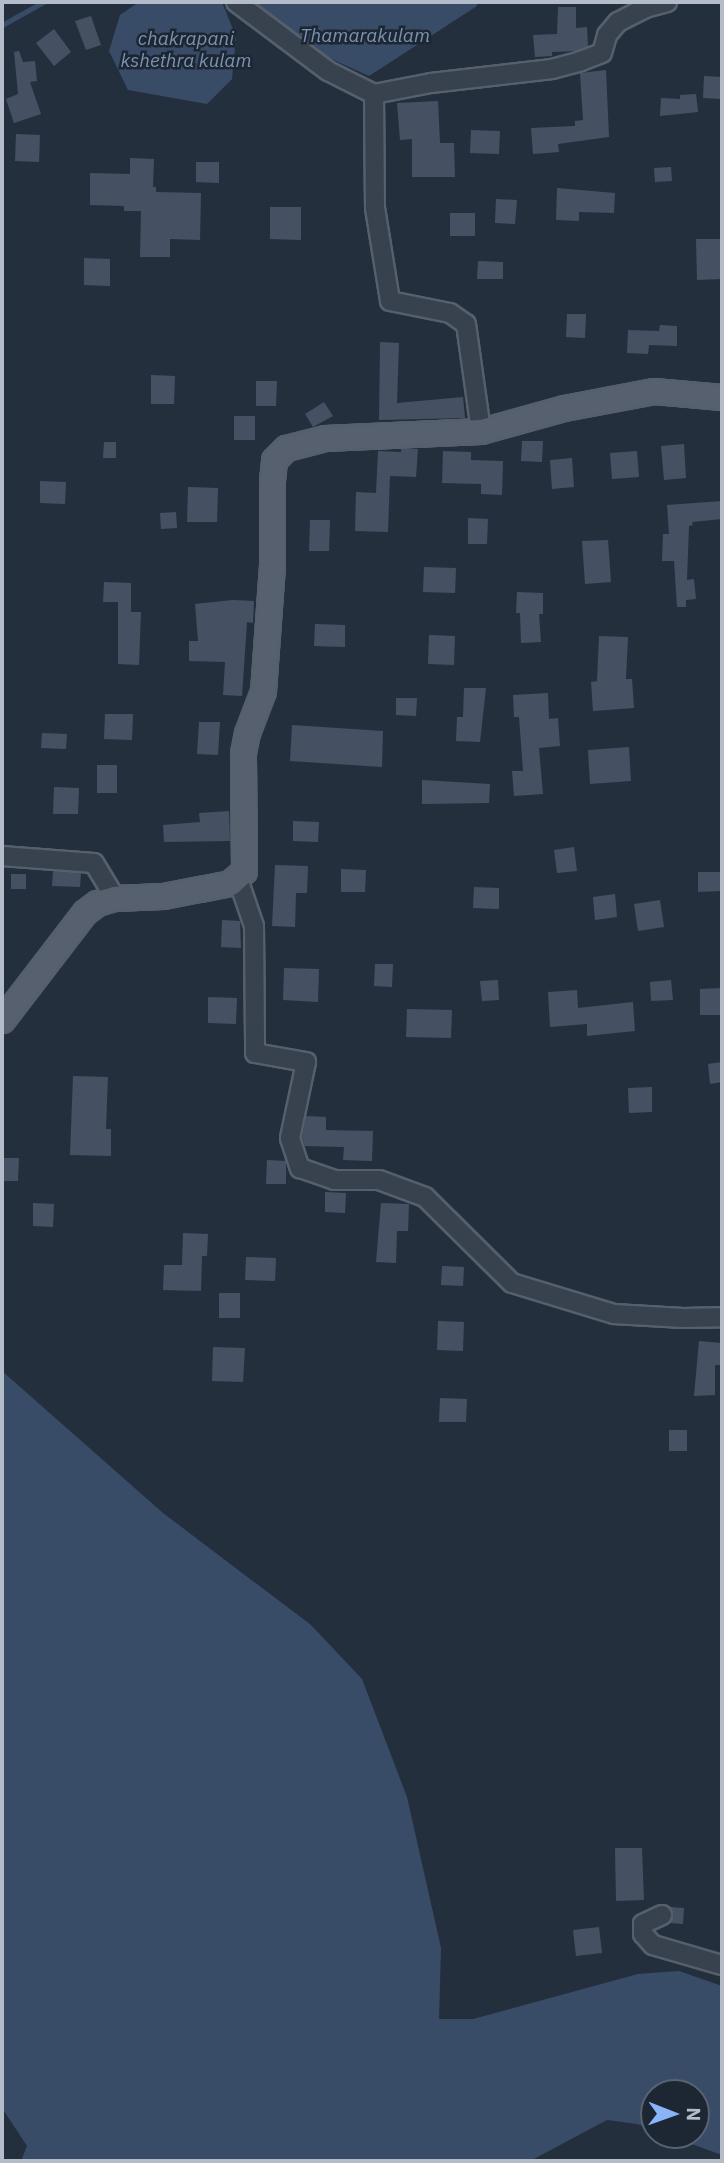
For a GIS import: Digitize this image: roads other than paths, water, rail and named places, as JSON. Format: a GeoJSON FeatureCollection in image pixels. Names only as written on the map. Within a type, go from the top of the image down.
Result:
{"type":"FeatureCollection","features":[{"type":"Feature","properties":{"kind":"main road"},"geometry":{"type":"LineString","coordinates":[[2,1020],[86,912],[115,898],[163,896],[238,879],[244,871],[243,753],[251,721],[263,691],[272,566],[274,460],[286,448],[325,439],[481,431],[564,408],[654,391],[722,397]]}},
{"type":"Feature","properties":{"kind":"street"},"geometry":{"type":"LineString","coordinates":[[236,2],[328,71],[374,94],[431,83],[552,69],[580,61],[602,53],[607,35],[618,22],[645,8],[667,2]]}},
{"type":"Feature","properties":{"kind":"street"},"geometry":{"type":"LineString","coordinates":[[374,94],[375,208],[390,301],[450,313],[466,324],[481,431]]}},
{"type":"Feature","properties":{"kind":"street"},"geometry":{"type":"LineString","coordinates":[[2,856],[94,863],[115,898]]}},
{"type":"Feature","properties":{"kind":"street"},"geometry":{"type":"LineString","coordinates":[[238,879],[254,926],[256,1054],[306,1062],[290,1138],[300,1168],[334,1180],[379,1180],[425,1197],[512,1283],[614,1314],[722,1317]]}},
{"type":"Feature","properties":{"kind":"street"},"geometry":{"type":"LineString","coordinates":[[662,1915],[643,1924],[643,1934],[653,1945],[722,1965]]}},
{"type":"Feature","properties":{"kind":"water","name":"chakrapani kshethra kulam"},"geometry":{"type":"Polygon","coordinates":[[[139,2],[222,2],[236,37],[232,79],[207,104],[128,90],[109,51],[120,15],[139,2]]]}},
{"type":"Feature","properties":{"kind":"water","name":"Thamarakulam"},"geometry":{"type":"Polygon","coordinates":[[[255,2],[477,2],[477,6],[369,76],[316,52],[255,2]]]}},
{"type":"Feature","properties":{"kind":"water"},"geometry":{"type":"Polygon","coordinates":[[[2,1371],[163,1513],[311,1625],[362,1679],[407,1797],[441,1948],[439,2019],[473,2019],[638,1974],[679,1971],[722,1986],[722,2155],[706,2149],[710,2149],[710,2079],[640,2079],[640,2125],[607,2120],[530,2161],[21,2161],[27,2146],[2,2108],[2,1371]]]}},
{"type":"Feature","properties":{"kind":"waterway"},"geometry":{"type":"LineString","coordinates":[[2,25],[43,2]]}}]}
